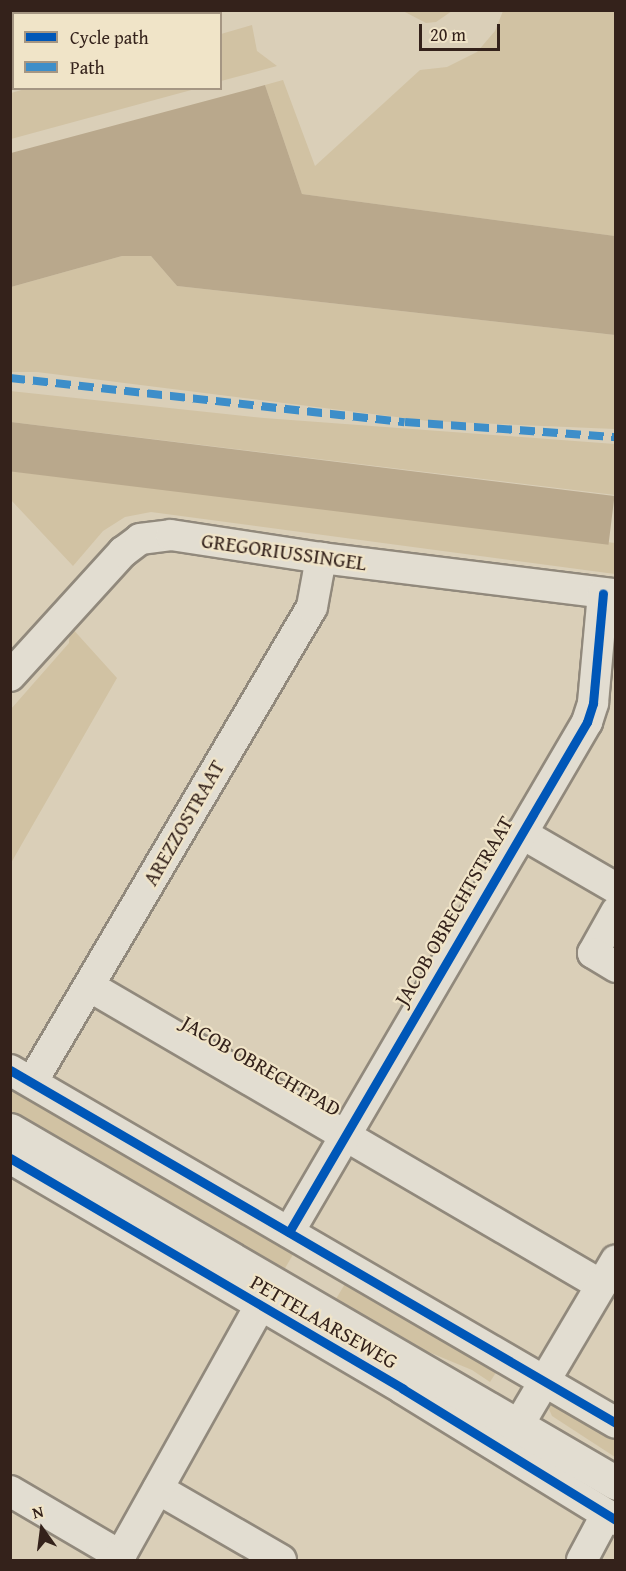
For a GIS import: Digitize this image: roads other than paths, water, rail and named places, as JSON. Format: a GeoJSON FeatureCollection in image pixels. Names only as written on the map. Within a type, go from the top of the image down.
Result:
{"type":"FeatureCollection","features":[{"type":"Feature","properties":{"kind":"street","name":"GREGORIUSSINGEL"},"geometry":{"type":"LineString","coordinates":[[10,675],[123,552],[140,539],[171,535],[321,558],[609,594]]}},
{"type":"Feature","properties":{"kind":"street","name":"AREZZOSTRAAT"},"geometry":{"type":"LineString","coordinates":[[21,1076],[89,986],[312,607],[321,558]]}},
{"type":"Feature","properties":{"kind":"street","name":"JACOB OBRECHTSTRAAT"},"geometry":{"type":"LineString","coordinates":[[289,1232],[587,722],[593,703],[609,594]]}},
{"type":"Feature","properties":{"kind":"street"},"geometry":{"type":"LineString","coordinates":[[521,833],[615,888]]}},
{"type":"Feature","properties":{"kind":"street"},"geometry":{"type":"LineString","coordinates":[[615,912],[593,953],[615,967]]}},
{"type":"Feature","properties":{"kind":"street","name":"JACOB OBRECHTPAD"},"geometry":{"type":"LineString","coordinates":[[89,986],[345,1136],[608,1273]]}},
{"type":"Feature","properties":{"kind":"street"},"geometry":{"type":"LineString","coordinates":[[21,1076],[615,1423]]}},
{"type":"Feature","properties":{"kind":"street","name":"PETTELAARSEWEG"},"geometry":{"type":"LineString","coordinates":[[10,1130],[511,1437],[610,1519],[582,1560]]}},
{"type":"Feature","properties":{"kind":"street","name":"PETTELAARSEWEG"},"geometry":{"type":"LineString","coordinates":[[10,1158],[260,1306],[511,1437],[615,1483]]}},
{"type":"Feature","properties":{"kind":"street"},"geometry":{"type":"LineString","coordinates":[[511,1437],[608,1273]]}},
{"type":"Feature","properties":{"kind":"street"},"geometry":{"type":"LineString","coordinates":[[10,1491],[119,1558],[260,1306]]}},
{"type":"Feature","properties":{"kind":"street"},"geometry":{"type":"LineString","coordinates":[[158,1490],[281,1560]]}}]}
